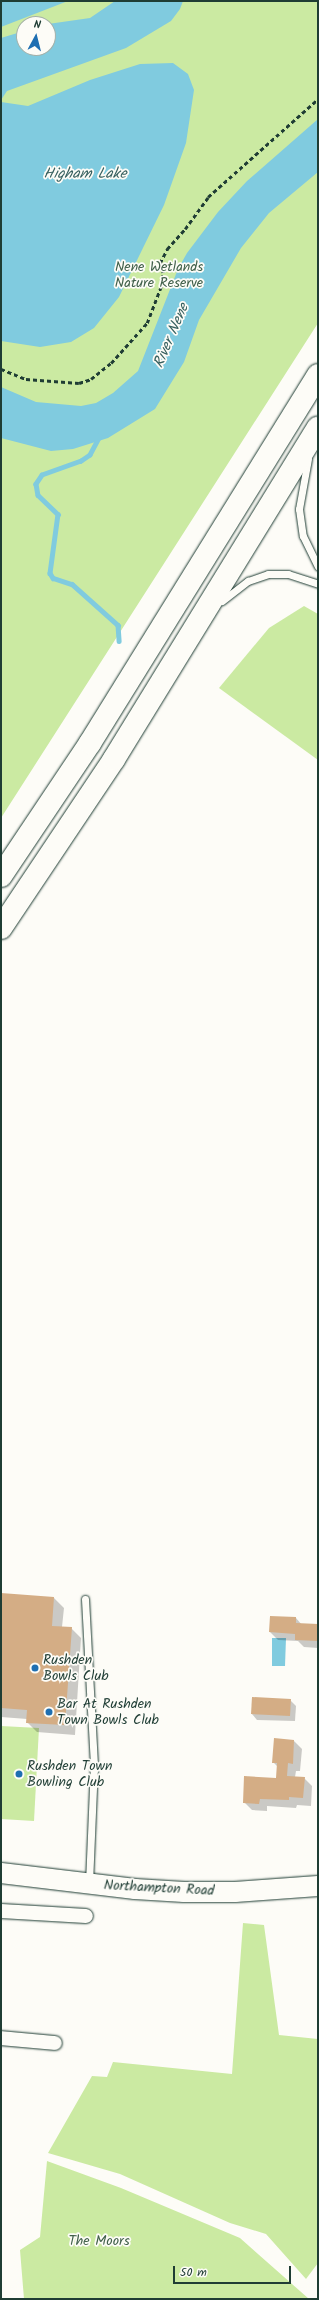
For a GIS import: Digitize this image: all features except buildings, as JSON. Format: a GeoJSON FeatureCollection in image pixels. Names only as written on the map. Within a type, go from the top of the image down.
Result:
{"type":"FeatureCollection","features":[{"type":"Feature","properties":{"kind":"highway"},"geometry":{"type":"LineString","coordinates":[[1,876],[90,743],[318,375]]}},
{"type":"Feature","properties":{"kind":"highway"},"geometry":{"type":"LineString","coordinates":[[1,928],[114,759],[196,622],[315,432]]}},
{"type":"Feature","properties":{"kind":"main road","name":"Northampton Road"},"geometry":{"type":"LineString","coordinates":[[1,1873],[135,1889],[235,1892],[318,1886]]}},
{"type":"Feature","properties":{"kind":"street"},"geometry":{"type":"LineString","coordinates":[[1,1911],[86,1916]]}},
{"type":"Feature","properties":{"kind":"street"},"geometry":{"type":"LineString","coordinates":[[1,2038],[55,2042]]}},
{"type":"Feature","properties":{"kind":"lane"},"geometry":{"type":"LineString","coordinates":[[315,432],[299,509],[303,536],[318,566]]}},
{"type":"Feature","properties":{"kind":"lane"},"geometry":{"type":"LineString","coordinates":[[196,622],[248,581],[268,574],[288,574],[318,584]]}},
{"type":"Feature","properties":{"kind":"lane"},"geometry":{"type":"LineString","coordinates":[[86,1599],[89,1625],[94,1764],[89,1884]]}},
{"type":"Feature","properties":{"kind":"path"},"geometry":{"type":"LineString","coordinates":[[1,369],[26,379],[79,383],[91,379],[111,363],[147,323],[162,286],[163,273],[160,263],[167,249],[208,197],[318,99]]}},
{"type":"Feature","properties":{"kind":"green space","name":"Nene Wetlands Nature Reserve"},"geometry":{"type":"Polygon","coordinates":[[[1,1],[318,1],[318,323],[1,818],[1,1]]]}},
{"type":"Feature","properties":{"kind":"green space"},"geometry":{"type":"Polygon","coordinates":[[[304,606],[318,614],[318,760],[219,688],[269,628],[304,606]]]}},
{"type":"Feature","properties":{"kind":"green space","name":"Rushden Town Bowling Club"},"geometry":{"type":"Polygon","coordinates":[[[1,1726],[39,1728],[34,1821],[1,1819],[1,1726]]]}},
{"type":"Feature","properties":{"kind":"green space"},"geometry":{"type":"Polygon","coordinates":[[[243,1923],[264,1925],[279,2035],[318,2039],[318,2263],[306,2279],[266,2234],[230,2223],[120,2174],[48,2153],[92,2076],[107,2077],[113,2062],[232,2074],[243,1923]]]}},
{"type":"Feature","properties":{"kind":"green space","name":"The Moors"},"geometry":{"type":"Polygon","coordinates":[[[47,2161],[121,2188],[240,2238],[309,2299],[24,2299],[20,2250],[40,2237],[47,2161]]]}},
{"type":"Feature","properties":{"kind":"water"},"geometry":{"type":"Polygon","coordinates":[[[1,1],[68,1],[29,16],[16,16],[16,21],[1,27],[1,1]]]}},
{"type":"Feature","properties":{"kind":"water"},"geometry":{"type":"Polygon","coordinates":[[[115,1],[183,1],[180,9],[171,21],[126,48],[7,91],[1,100],[1,38],[16,33],[16,56],[56,56],[56,23],[90,18],[115,1]]]}},
{"type":"Feature","properties":{"kind":"water","name":"Higham Lake"},"geometry":{"type":"Polygon","coordinates":[[[173,63],[188,74],[194,90],[186,143],[164,205],[119,297],[94,328],[71,342],[40,347],[1,341],[1,102],[28,106],[90,80],[140,64],[173,63]]]}},
{"type":"Feature","properties":{"kind":"water","name":"River Nene"},"geometry":{"type":"Polygon","coordinates":[[[318,119],[318,172],[269,213],[241,248],[199,320],[184,362],[155,409],[108,438],[73,449],[51,451],[1,438],[1,387],[36,402],[81,406],[96,403],[113,393],[138,371],[178,269],[187,253],[218,212],[247,181],[318,119]]]}},
{"type":"Feature","properties":{"kind":"water"},"geometry":{"type":"Polygon","coordinates":[[[272,1638],[286,1638],[285,1666],[272,1666],[272,1638]]]}},
{"type":"Feature","properties":{"kind":"waterway"},"geometry":{"type":"LineString","coordinates":[[100,436],[90,455],[81,461],[42,475],[36,484],[38,495],[58,514],[50,573],[53,578],[72,584],[118,625],[119,641]]}},
{"type":"Feature","properties":{"kind":"place","name":"Rushden Bowls Club"},"geometry":{"type":"Point","coordinates":[35,1668]}},
{"type":"Feature","properties":{"kind":"place","name":"Bar At Rushden Town Bowls Club"},"geometry":{"type":"Point","coordinates":[49,1712]}},
{"type":"Feature","properties":{"kind":"place","name":"Rushden Town Bowling Club"},"geometry":{"type":"Point","coordinates":[19,1774]}}]}
